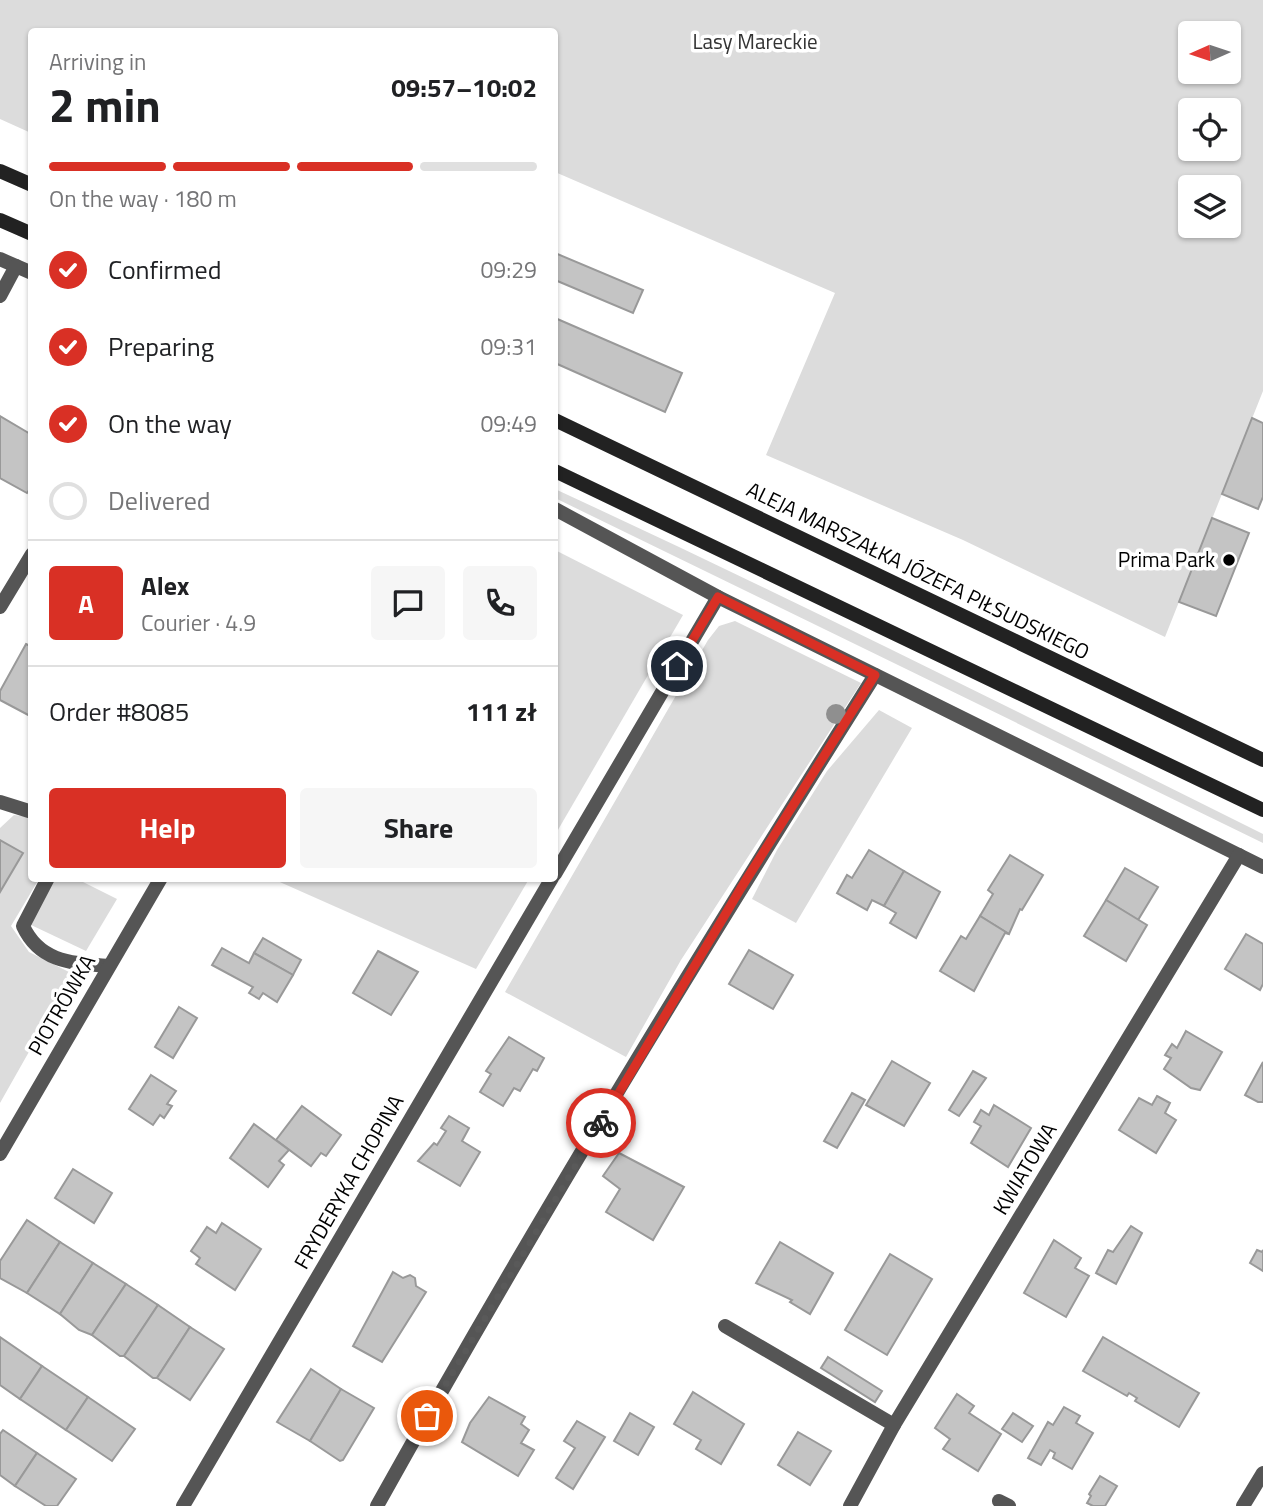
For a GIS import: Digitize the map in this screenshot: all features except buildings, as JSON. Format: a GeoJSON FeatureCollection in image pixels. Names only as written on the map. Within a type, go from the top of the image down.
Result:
{"type":"FeatureCollection","features":[{"type":"Feature","properties":{"kind":"main road"},"geometry":{"type":"LineString","coordinates":[[0,171],[28,183]]}},
{"type":"Feature","properties":{"kind":"main road"},"geometry":{"type":"LineString","coordinates":[[0,219],[28,232]]}},
{"type":"Feature","properties":{"kind":"main road","name":"ALEJA MARSZAŁKA JÓZEFA PIŁSUDSKIEGO"},"geometry":{"type":"LineString","coordinates":[[558,421],[1263,760]]}},
{"type":"Feature","properties":{"kind":"main road"},"geometry":{"type":"LineString","coordinates":[[558,472],[1263,810]]}},
{"type":"Feature","properties":{"kind":"street"},"geometry":{"type":"LineString","coordinates":[[0,259],[28,271]]}},
{"type":"Feature","properties":{"kind":"street"},"geometry":{"type":"LineString","coordinates":[[0,296],[16,266]]}},
{"type":"Feature","properties":{"kind":"street"},"geometry":{"type":"LineString","coordinates":[[558,511],[718,597],[1263,867]]}},
{"type":"Feature","properties":{"kind":"street"},"geometry":{"type":"LineString","coordinates":[[0,607],[28,561]]}},
{"type":"Feature","properties":{"kind":"street","name":"FRYDERYKA CHOPINA"},"geometry":{"type":"LineString","coordinates":[[558,869],[718,597]]}},
{"type":"Feature","properties":{"kind":"street"},"geometry":{"type":"LineString","coordinates":[[377,1506],[434,1404],[734,900],[875,675]]}},
{"type":"Feature","properties":{"kind":"street"},"geometry":{"type":"LineString","coordinates":[[0,802],[28,811]]}},
{"type":"Feature","properties":{"kind":"street","name":"KWIATOWA"},"geometry":{"type":"LineString","coordinates":[[850,1506],[894,1425],[1239,855]]}},
{"type":"Feature","properties":{"kind":"street"},"geometry":{"type":"LineString","coordinates":[[46,882],[23,926],[29,940],[60,961],[109,966]]}},
{"type":"Feature","properties":{"kind":"street","name":"PIOTRÓWKA"},"geometry":{"type":"LineString","coordinates":[[0,1154],[158,882]]}},
{"type":"Feature","properties":{"kind":"street","name":"FRYDERYKA CHOPINA"},"geometry":{"type":"LineString","coordinates":[[183,1506],[550,882]]}},
{"type":"Feature","properties":{"kind":"street"},"geometry":{"type":"LineString","coordinates":[[725,1326],[894,1425]]}},
{"type":"Feature","properties":{"kind":"street"},"geometry":{"type":"LineString","coordinates":[[1243,1506],[1263,1473]]}},
{"type":"Feature","properties":{"kind":"green space","name":"Lasy Mareckie"},"geometry":{"type":"Polygon","coordinates":[[[0,0],[1263,0],[1263,391],[1165,637],[963,540],[766,455],[835,293],[558,173],[558,28],[28,28],[28,132],[0,119],[0,0]]]}},
{"type":"Feature","properties":{"kind":"green space"},"geometry":{"type":"Polygon","coordinates":[[[558,490],[822,616],[1263,834],[1263,843],[558,499],[558,490]]]}},
{"type":"Feature","properties":{"kind":"green space"},"geometry":{"type":"Polygon","coordinates":[[[558,552],[683,615],[558,830],[558,552]]]}},
{"type":"Feature","properties":{"kind":"green space"},"geometry":{"type":"Polygon","coordinates":[[[735,621],[861,683],[681,960],[626,1057],[505,992],[708,640],[719,626],[735,621]]]}},
{"type":"Feature","properties":{"kind":"green space"},"geometry":{"type":"Polygon","coordinates":[[[879,710],[912,728],[796,923],[752,899],[777,850],[827,771],[879,710]]]}},
{"type":"Feature","properties":{"kind":"green space"},"geometry":{"type":"Polygon","coordinates":[[[14,815],[28,817],[28,882],[37,882],[11,926],[29,952],[73,974],[0,1103],[0,828],[14,815]]]}},
{"type":"Feature","properties":{"kind":"green space"},"geometry":{"type":"Polygon","coordinates":[[[53,882],[83,882],[117,899],[86,951],[29,924],[53,882]]]}},
{"type":"Feature","properties":{"kind":"green space"},"geometry":{"type":"Polygon","coordinates":[[[280,882],[527,882],[476,969],[280,882]]]}},
{"type":"Feature","properties":{"kind":"way so far"},"geometry":{"type":"LineString","coordinates":[[427,1416],[601,1123]]}},
{"type":"Feature","properties":{"kind":"place","name":"Prima Park"},"geometry":{"type":"Point","coordinates":[1229,560]}},
{"type":"Feature","properties":{"kind":"route"},"geometry":{"type":"LineString","coordinates":[[601,1123],[741,888],[875,675],[718,597],[677,666]]}}]}
